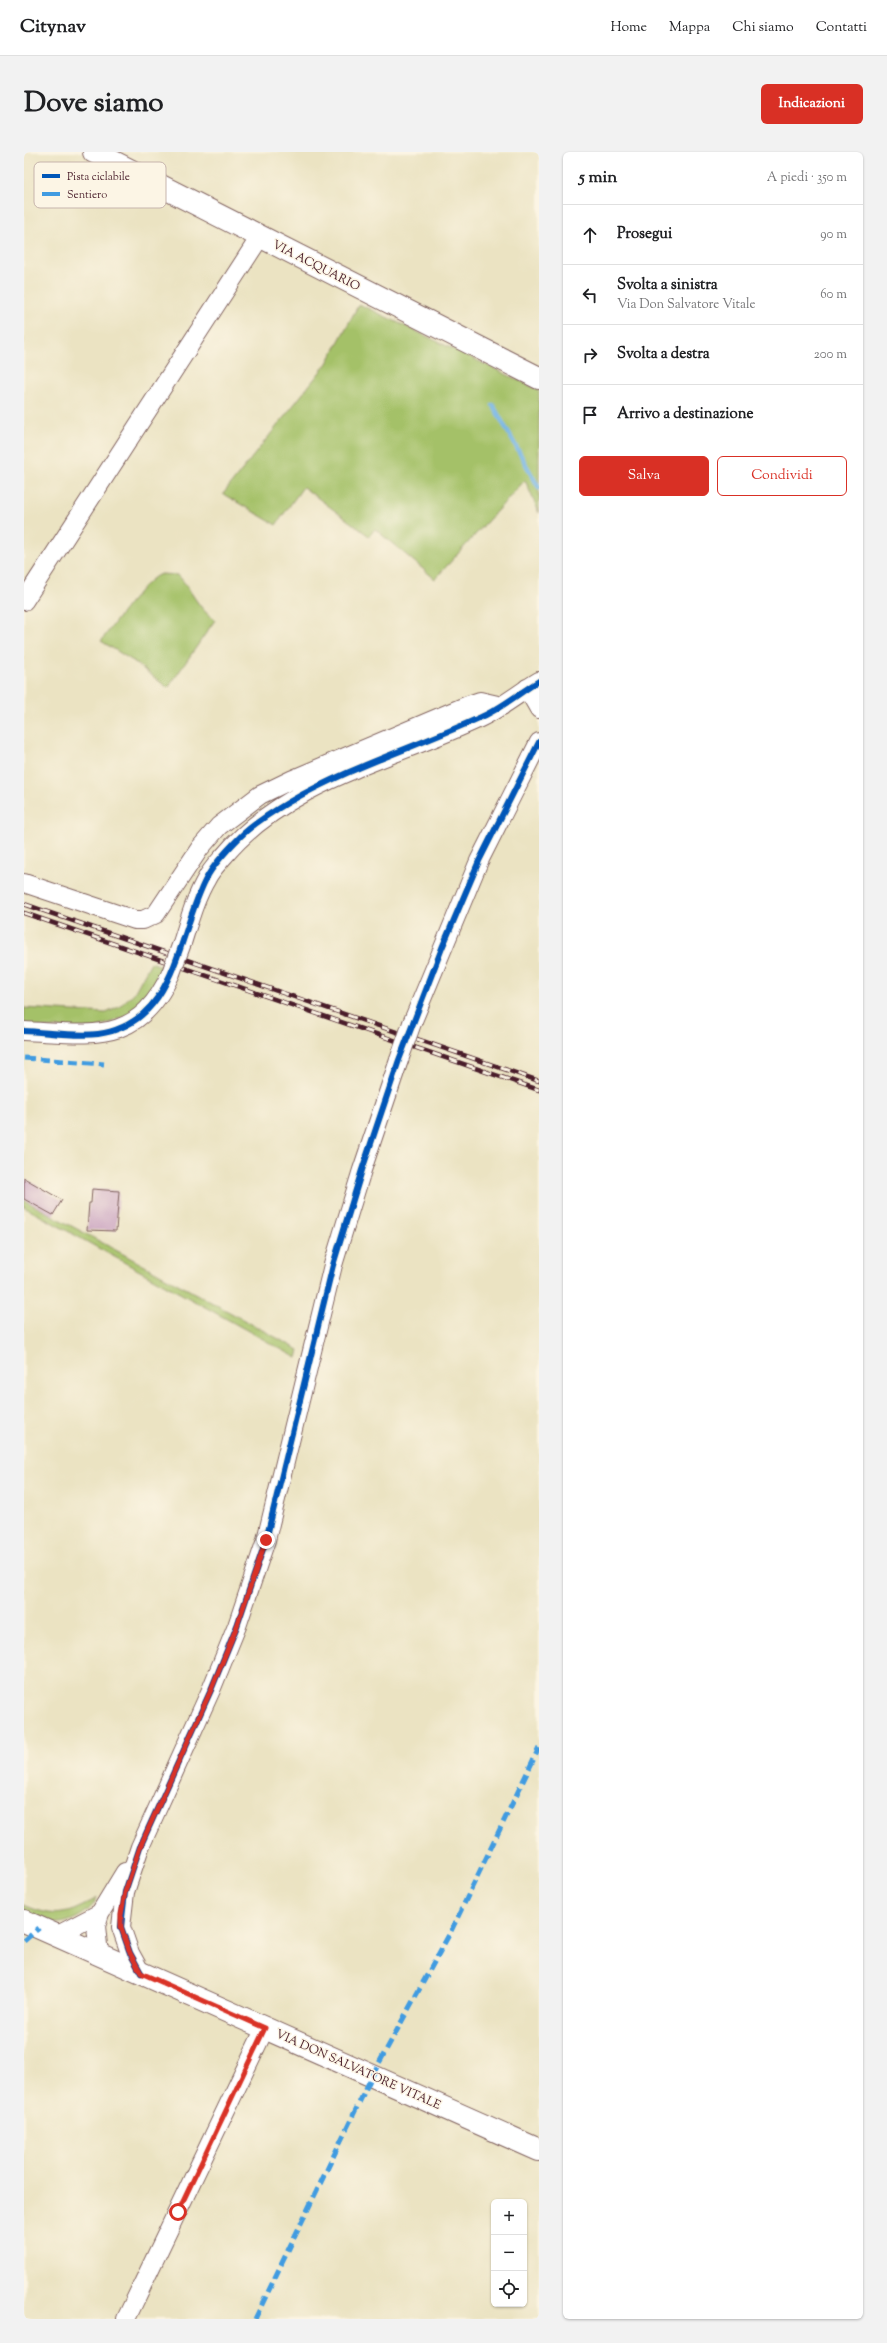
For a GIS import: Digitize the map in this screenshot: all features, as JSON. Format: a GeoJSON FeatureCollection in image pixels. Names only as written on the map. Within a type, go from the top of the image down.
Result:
{"type":"FeatureCollection","features":[{"type":"Feature","properties":{"kind":"street","name":"VIA ACQUARIO"},"geometry":{"type":"LineString","coordinates":[[94,152],[114,162]]}},
{"type":"Feature","properties":{"kind":"street","name":"VIA ACQUARIO"},"geometry":{"type":"LineString","coordinates":[[166,189],[539,378]]}},
{"type":"Feature","properties":{"kind":"street"},"geometry":{"type":"LineString","coordinates":[[24,601],[260,237]]}},
{"type":"Feature","properties":{"kind":"street"},"geometry":{"type":"LineString","coordinates":[[24,1031],[97,1034],[118,1029],[143,1014],[155,1002],[171,973],[192,911],[207,877],[240,837],[264,817],[311,790],[379,759],[480,718],[502,706],[533,684],[539,709]]}},
{"type":"Feature","properties":{"kind":"street"},"geometry":{"type":"LineString","coordinates":[[24,883],[135,920],[143,920],[156,914],[200,848],[219,826],[260,795],[291,780],[468,705],[480,701],[502,706]]}},
{"type":"Feature","properties":{"kind":"street"},"geometry":{"type":"LineString","coordinates":[[141,1973],[130,1953],[124,1935],[121,1915],[125,1892],[140,1847],[211,1690],[268,1533],[333,1264],[362,1170],[412,1023],[479,861],[539,742]]}},
{"type":"Feature","properties":{"kind":"street"},"geometry":{"type":"LineString","coordinates":[[99,1954],[96,1926],[100,1913],[140,1847]]}},
{"type":"Feature","properties":{"kind":"street"},"geometry":{"type":"LineString","coordinates":[[58,1935],[100,1913]]}},
{"type":"Feature","properties":{"kind":"street","name":"VIA DON SALVATORE VITALE"},"geometry":{"type":"LineString","coordinates":[[24,1921],[539,2150]]}},
{"type":"Feature","properties":{"kind":"street"},"geometry":{"type":"LineString","coordinates":[[99,1954],[124,1935]]}},
{"type":"Feature","properties":{"kind":"street"},"geometry":{"type":"LineString","coordinates":[[126,2319],[265,2028]]}},
{"type":"Feature","properties":{"kind":"green space"},"geometry":{"type":"Polygon","coordinates":[[[359,304],[539,390],[539,513],[525,480],[435,579],[375,529],[369,536],[303,487],[276,525],[223,494],[327,363],[359,304]]]}},
{"type":"Feature","properties":{"kind":"green space"},"geometry":{"type":"Polygon","coordinates":[[[161,574],[178,575],[199,605],[215,620],[168,688],[133,661],[101,641],[146,584],[154,577],[161,574]]]}},
{"type":"Feature","properties":{"kind":"green space"},"geometry":{"type":"Polygon","coordinates":[[[151,962],[170,970],[142,1010],[94,1029],[24,1027],[24,1008],[106,1013],[119,1007],[134,993],[151,962]]]}},
{"type":"Feature","properties":{"kind":"green space"},"geometry":{"type":"Polygon","coordinates":[[[24,1200],[299,1350],[297,1358],[24,1207],[24,1200]]]}},
{"type":"Feature","properties":{"kind":"green space"},"geometry":{"type":"Polygon","coordinates":[[[97,1898],[85,1913],[66,1922],[53,1923],[42,1920],[24,1911],[24,1905],[45,1912],[62,1913],[78,1908],[97,1898]]]}},
{"type":"Feature","properties":{"kind":"building"},"geometry":{"type":"Polygon","coordinates":[[[24,1178],[62,1200],[53,1215],[24,1199],[24,1178]]]}},
{"type":"Feature","properties":{"kind":"building"},"geometry":{"type":"Polygon","coordinates":[[[92,1189],[119,1191],[116,1231],[87,1230],[89,1203],[91,1203],[92,1189]]]}},
{"type":"Feature","properties":{"kind":"waterway"},"geometry":{"type":"LineString","coordinates":[[493,405],[539,488]]}},
{"type":"Feature","properties":{"kind":"railway"},"geometry":{"type":"LineString","coordinates":[[24,904],[539,1081]]}},
{"type":"Feature","properties":{"kind":"railway"},"geometry":{"type":"LineString","coordinates":[[24,913],[539,1090]]}},
{"type":"Feature","properties":{"kind":"marked path"},"geometry":{"type":"LineString","coordinates":[[24,1058],[104,1064]]}},
{"type":"Feature","properties":{"kind":"marked path"},"geometry":{"type":"LineString","coordinates":[[255,2319],[372,2076],[450,1933],[539,1748]]}},
{"type":"Feature","properties":{"kind":"marked path"},"geometry":{"type":"LineString","coordinates":[[24,1941],[39,1928]]}},
{"type":"Feature","properties":{"kind":"cycle path"},"geometry":{"type":"LineString","coordinates":[[24,1031],[71,1035],[98,1034],[124,1026],[144,1013],[159,995],[171,973],[196,901],[206,879],[226,851],[251,827],[289,802],[336,778],[487,714],[502,706],[539,681]]}},
{"type":"Feature","properties":{"kind":"cycle path"},"geometry":{"type":"LineString","coordinates":[[141,1973],[130,1953],[121,1927],[125,1892],[140,1847],[211,1690],[237,1626],[266,1540],[333,1265],[362,1170],[399,1060],[442,948],[479,861],[539,742]]}},
{"type":"Feature","properties":{"kind":"route"},"geometry":{"type":"LineString","coordinates":[[178,2212],[265,2028],[141,1973],[130,1953],[121,1927],[121,1915],[125,1892],[140,1847],[211,1690],[237,1626],[266,1540]]}}]}
